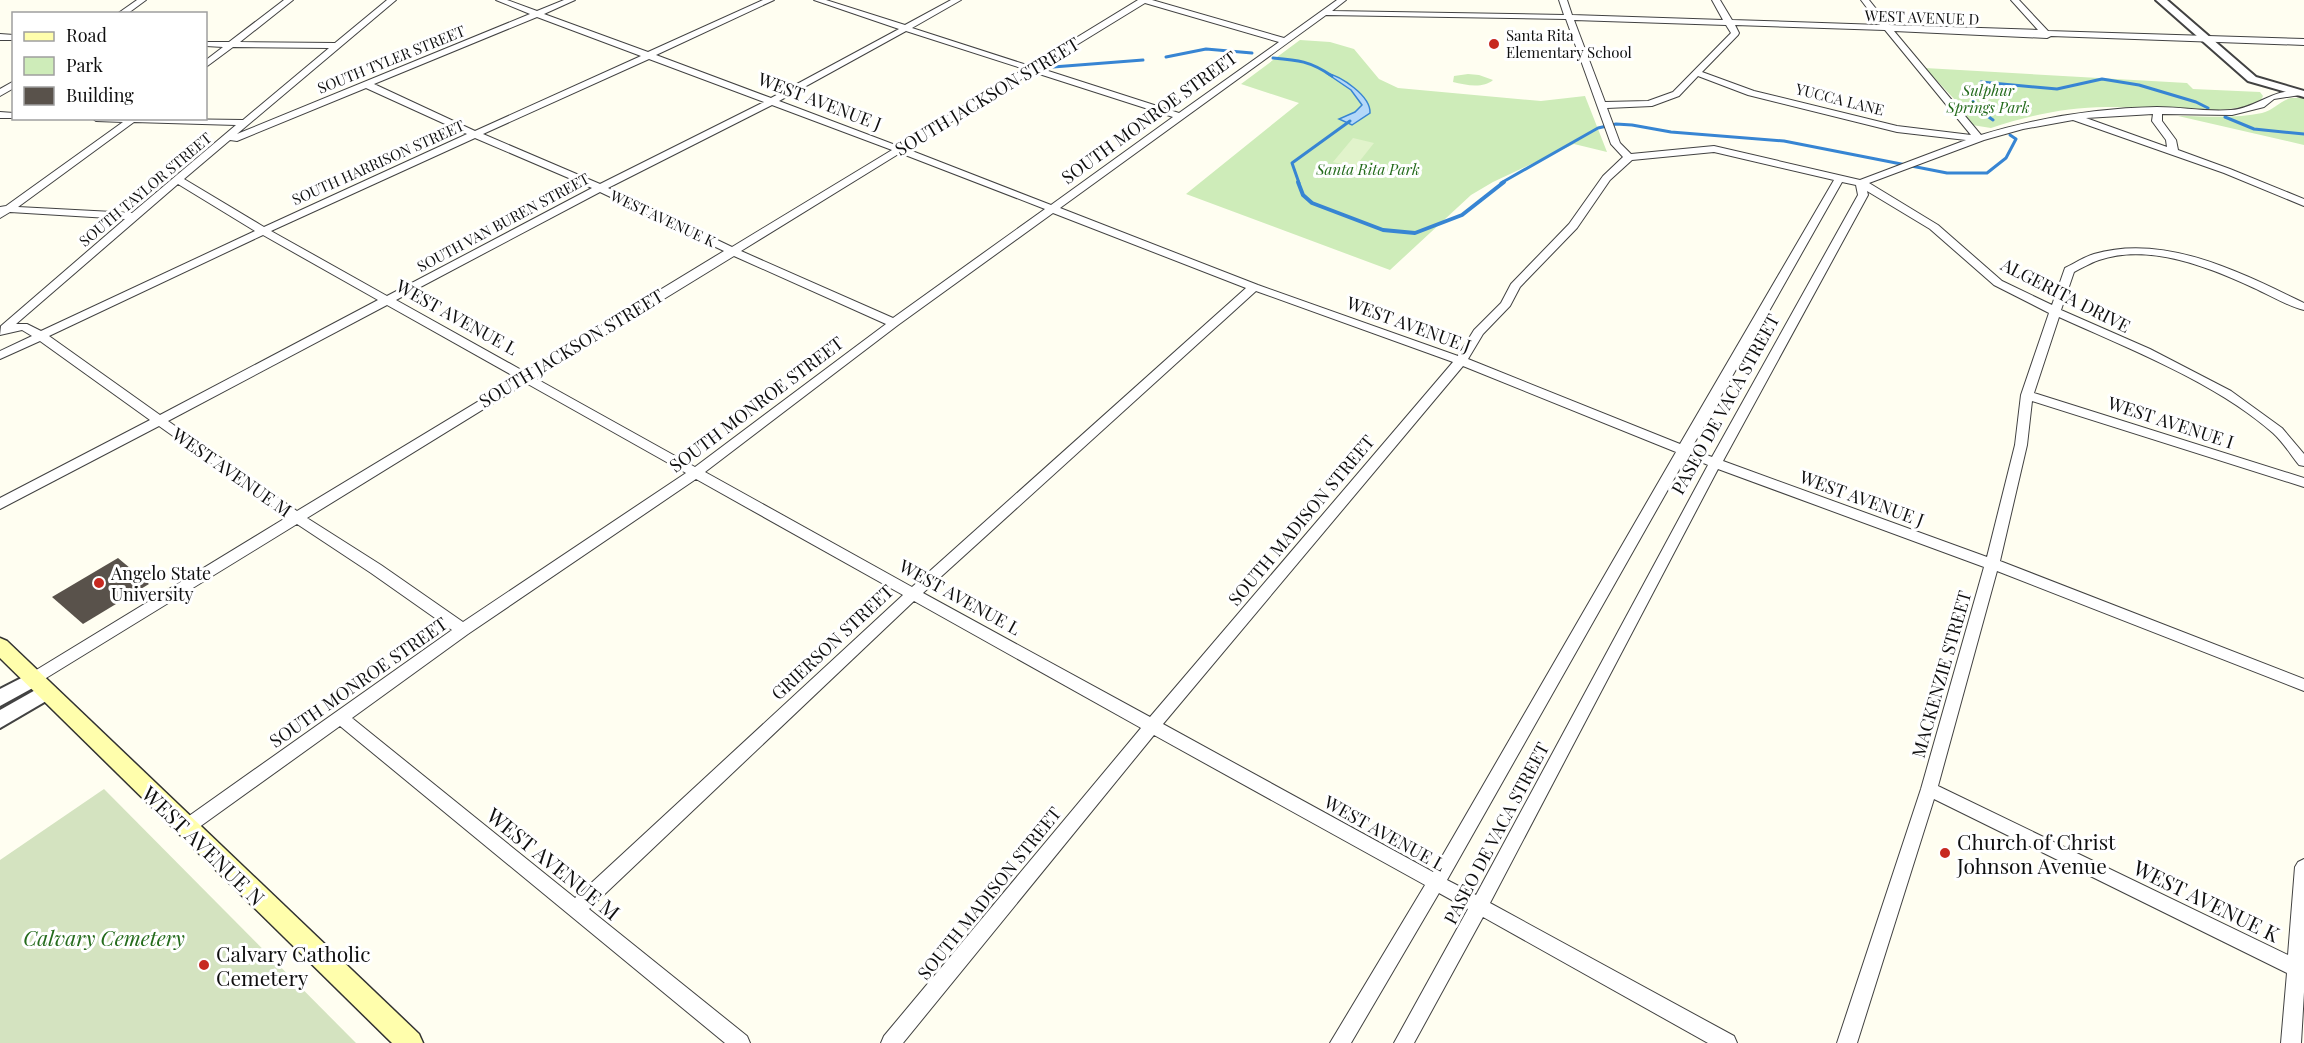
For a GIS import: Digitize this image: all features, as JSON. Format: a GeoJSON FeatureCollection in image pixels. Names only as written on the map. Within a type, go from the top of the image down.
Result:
{"type":"FeatureCollection","features":[{"type":"Feature","properties":{"kind":"main road","name":"WEST AVENUE N"},"geometry":{"type":"LineString","coordinates":[[0,646],[185,828],[410,1043]]}},
{"type":"Feature","properties":{"kind":"street"},"geometry":{"type":"LineString","coordinates":[[124,12],[142,0]]}},
{"type":"Feature","properties":{"kind":"street"},"geometry":{"type":"LineString","coordinates":[[207,63],[289,0]]}},
{"type":"Feature","properties":{"kind":"street","name":"SOUTH TAYLOR STREET"},"geometry":{"type":"LineString","coordinates":[[0,332],[134,216],[392,0]]}},
{"type":"Feature","properties":{"kind":"street","name":"WEST AVENUE J"},"geometry":{"type":"LineString","coordinates":[[500,0],[898,149],[1254,287],[1461,361],[1714,463],[1992,564],[2304,685]]}},
{"type":"Feature","properties":{"kind":"street","name":"SOUTH TYLER STREET"},"geometry":{"type":"LineString","coordinates":[[222,144],[570,0]]}},
{"type":"Feature","properties":{"kind":"street","name":"SOUTH HARRISON STREET"},"geometry":{"type":"LineString","coordinates":[[0,355],[263,231],[770,0]]}},
{"type":"Feature","properties":{"kind":"street"},"geometry":{"type":"LineString","coordinates":[[818,0],[1178,116]]}},
{"type":"Feature","properties":{"kind":"street","name":"SOUTH VAN BUREN STREET"},"geometry":{"type":"LineString","coordinates":[[0,504],[600,188],[771,102],[957,0]]}},
{"type":"Feature","properties":{"kind":"street"},"geometry":{"type":"LineString","coordinates":[[1144,0],[1286,41]]}},
{"type":"Feature","properties":{"kind":"street","name":"SOUTH JACKSON STREET"},"geometry":{"type":"LineString","coordinates":[[0,720],[39,685],[297,518],[524,377],[1144,0]]}},
{"type":"Feature","properties":{"kind":"street","name":"SOUTH MONROE STREET"},"geometry":{"type":"LineString","coordinates":[[185,828],[463,630],[697,472],[894,323],[1178,116],[1342,0]]}},
{"type":"Feature","properties":{"kind":"street"},"geometry":{"type":"LineString","coordinates":[[1563,0],[1567,17],[1616,144],[1629,157]]}},
{"type":"Feature","properties":{"kind":"street"},"geometry":{"type":"LineString","coordinates":[[1604,110],[1649,104],[1676,94],[1698,73],[1735,33],[1716,0]]}},
{"type":"Feature","properties":{"kind":"street"},"geometry":{"type":"LineString","coordinates":[[1865,0],[1886,29],[1955,106],[1978,138]]}},
{"type":"Feature","properties":{"kind":"street"},"geometry":{"type":"LineString","coordinates":[[2015,0],[2047,35]]}},
{"type":"Feature","properties":{"kind":"street"},"geometry":{"type":"LineString","coordinates":[[2161,0],[2265,88],[2271,97]]}},
{"type":"Feature","properties":{"kind":"street","name":"WEST AVENUE D"},"geometry":{"type":"LineString","coordinates":[[1323,13],[1567,17],[2304,42]]}},
{"type":"Feature","properties":{"kind":"street"},"geometry":{"type":"LineString","coordinates":[[207,44],[335,46]]}},
{"type":"Feature","properties":{"kind":"street","name":"YUCCA LANE"},"geometry":{"type":"LineString","coordinates":[[1698,73],[1751,93],[1897,129],[1978,138]]}},
{"type":"Feature","properties":{"kind":"street"},"geometry":{"type":"LineString","coordinates":[[2252,79],[2301,94]]}},
{"type":"Feature","properties":{"kind":"street","name":"WEST AVENUE K"},"geometry":{"type":"LineString","coordinates":[[366,84],[894,323]]}},
{"type":"Feature","properties":{"kind":"street"},"geometry":{"type":"LineString","coordinates":[[1861,183],[1879,174],[1933,157],[1978,138],[2035,122],[2158,111],[2237,112],[2256,108],[2265,104],[2271,97],[2301,94]]}},
{"type":"Feature","properties":{"kind":"street"},"geometry":{"type":"LineString","coordinates":[[2158,111],[2157,121],[2171,140],[2173,151]]}},
{"type":"Feature","properties":{"kind":"street"},"geometry":{"type":"LineString","coordinates":[[2071,117],[2173,151],[2304,203]]}},
{"type":"Feature","properties":{"kind":"street"},"geometry":{"type":"LineString","coordinates":[[2,211],[133,120]]}},
{"type":"Feature","properties":{"kind":"street"},"geometry":{"type":"LineString","coordinates":[[162,120],[246,123]]}},
{"type":"Feature","properties":{"kind":"street","name":"ALGERITA DRIVE"},"geometry":{"type":"LineString","coordinates":[[1629,157],[1714,149],[1861,183],[1934,227],[1998,283],[2146,352],[2227,394],[2278,431],[2304,462]]}},
{"type":"Feature","properties":{"kind":"street","name":"SOUTH MADISON STREET"},"geometry":{"type":"LineString","coordinates":[[891,1043],[1152,726],[1461,361],[1478,332],[1506,304],[1515,286],[1573,226],[1606,178],[1629,157]]}},
{"type":"Feature","properties":{"kind":"street","name":"PASEO DE VACA STREET"},"geometry":{"type":"LineString","coordinates":[[1340,1043],[1436,883],[1840,177]]}},
{"type":"Feature","properties":{"kind":"street","name":"WEST AVENUE L"},"geometry":{"type":"LineString","coordinates":[[178,180],[263,231],[913,594],[1727,1043]]}},
{"type":"Feature","properties":{"kind":"street","name":"PASEO DE VACA STREET"},"geometry":{"type":"LineString","coordinates":[[1404,1043],[1479,907],[1714,463],[1863,195],[1861,183]]}},
{"type":"Feature","properties":{"kind":"street"},"geometry":{"type":"LineString","coordinates":[[2,211],[134,216]]}},
{"type":"Feature","properties":{"kind":"street","name":"MACKENZIE STREET"},"geometry":{"type":"LineString","coordinates":[[1847,1043],[1929,789],[1992,564],[2021,446],[2027,395],[2069,270],[2084,260],[2126,252],[2168,254],[2230,274],[2304,307]]}},
{"type":"Feature","properties":{"kind":"street","name":"GRIERSON STREET"},"geometry":{"type":"LineString","coordinates":[[575,910],[913,594],[1254,287]]}},
{"type":"Feature","properties":{"kind":"street","name":"WEST AVENUE M"},"geometry":{"type":"LineString","coordinates":[[0,332],[23,326],[41,336],[297,518],[376,569],[463,630]]}},
{"type":"Feature","properties":{"kind":"street","name":"WEST AVENUE I"},"geometry":{"type":"LineString","coordinates":[[2027,395],[2304,483]]}},
{"type":"Feature","properties":{"kind":"street","name":"SOUTH JACKSON STREET"},"geometry":{"type":"LineString","coordinates":[[0,698],[39,685]]}},
{"type":"Feature","properties":{"kind":"street","name":"WEST AVENUE M"},"geometry":{"type":"LineString","coordinates":[[340,717],[740,1043]]}},
{"type":"Feature","properties":{"kind":"street","name":"WEST AVENUE K"},"geometry":{"type":"LineString","coordinates":[[1929,789],[2300,970]]}},
{"type":"Feature","properties":{"kind":"street"},"geometry":{"type":"LineString","coordinates":[[2291,1043],[2300,970],[2304,867]]}},
{"type":"Feature","properties":{"kind":"green space","name":"Santa Rita Park"},"geometry":{"type":"Polygon","coordinates":[[[1300,40],[1330,42],[1354,49],[1379,79],[1398,88],[1541,101],[1585,96],[1607,152],[1574,144],[1493,182],[1471,195],[1390,270],[1186,194],[1299,103],[1241,84],[1300,40]]]}},
{"type":"Feature","properties":{"kind":"green space","name":"Sulphur Springs Park"},"geometry":{"type":"Polygon","coordinates":[[[1925,68],[2187,83],[2193,89],[2260,92],[2263,96],[2260,102],[2225,110],[2097,107],[2036,115],[1991,128],[1972,125],[1957,102],[1925,68]]]}},
{"type":"Feature","properties":{"kind":"green space"},"geometry":{"type":"Polygon","coordinates":[[[1468,74],[1493,80],[1484,85],[1453,82],[1454,76],[1468,74]]]}},
{"type":"Feature","properties":{"kind":"green space"},"geometry":{"type":"Polygon","coordinates":[[[2291,98],[2304,98],[2304,145],[2178,116],[2252,115],[2266,112],[2291,98]]]}},
{"type":"Feature","properties":{"kind":"green space"},"geometry":{"type":"Polygon","coordinates":[[[1353,138],[1374,143],[1355,167],[1333,162],[1353,138]]]}},
{"type":"Feature","properties":{"kind":"green space","name":"Calvary Cemetery"},"geometry":{"type":"Polygon","coordinates":[[[104,789],[356,1043],[0,1043],[0,860],[104,789]]]}},
{"type":"Feature","properties":{"kind":"water"},"geometry":{"type":"Polygon","coordinates":[[[1326,73],[1354,88],[1366,100],[1370,113],[1352,125],[1339,119],[1355,112],[1362,105],[1351,90],[1326,73]]]}},
{"type":"Feature","properties":{"kind":"building"},"geometry":{"type":"Polygon","coordinates":[[[118,558],[149,584],[83,624],[52,597],[118,558]]]}},
{"type":"Feature","properties":{"kind":"waterway"},"geometry":{"type":"LineString","coordinates":[[1166,57],[1206,49],[1252,53]]}},
{"type":"Feature","properties":{"kind":"waterway"},"geometry":{"type":"LineString","coordinates":[[1273,58],[1304,62],[1332,76]]}},
{"type":"Feature","properties":{"kind":"waterway"},"geometry":{"type":"LineString","coordinates":[[1053,67],[1143,60]]}},
{"type":"Feature","properties":{"kind":"waterway"},"geometry":{"type":"LineString","coordinates":[[1993,120],[1972,105],[1981,82],[2057,89],[2102,79],[2139,85],[2196,102],[2208,108]]}},
{"type":"Feature","properties":{"kind":"waterway"},"geometry":{"type":"LineString","coordinates":[[2225,117],[2254,129],[2304,134]]}},
{"type":"Feature","properties":{"kind":"waterway"},"geometry":{"type":"LineString","coordinates":[[1299,183],[1292,163],[1350,121]]}},
{"type":"Feature","properties":{"kind":"waterway"},"geometry":{"type":"LineString","coordinates":[[1501,183],[1598,128],[1616,124],[1671,132],[1784,141],[1947,173],[1987,173],[2006,158],[2016,139],[2010,135]]}},
{"type":"Feature","properties":{"kind":"waterway"},"geometry":{"type":"LineString","coordinates":[[1298,182],[1303,195],[1312,203],[1383,230],[1415,233],[1462,215],[1504,182]]}},
{"type":"Feature","properties":{"kind":"place","name":"Santa Rita Elementary School"},"geometry":{"type":"Point","coordinates":[1494,44]}},
{"type":"Feature","properties":{"kind":"place","name":"Angelo State University"},"geometry":{"type":"Point","coordinates":[99,583]}},
{"type":"Feature","properties":{"kind":"place","name":"Church of Christ Johnson Avenue"},"geometry":{"type":"Point","coordinates":[1945,853]}},
{"type":"Feature","properties":{"kind":"place","name":"Calvary Catholic Cemetery"},"geometry":{"type":"Point","coordinates":[204,965]}}]}
